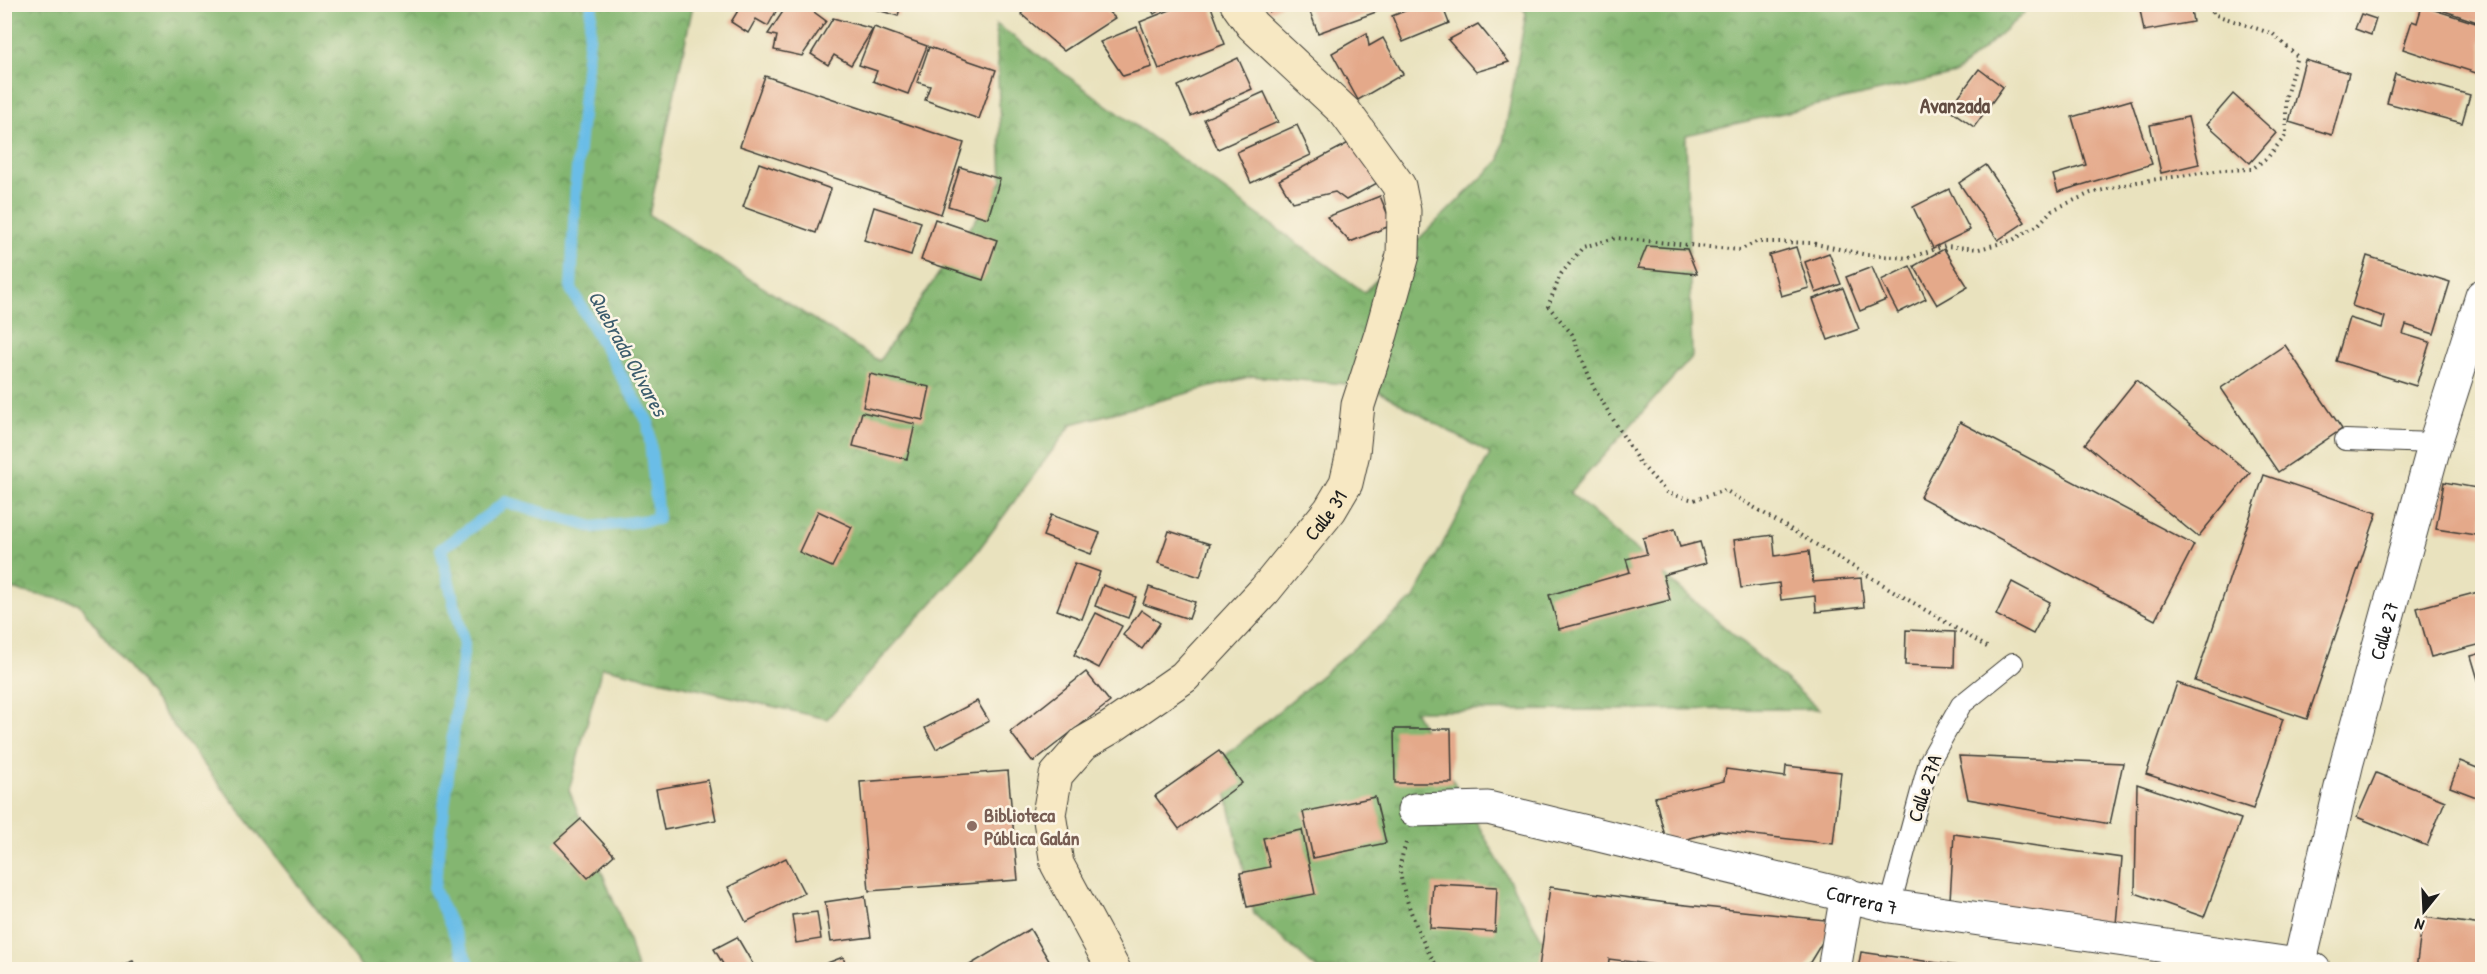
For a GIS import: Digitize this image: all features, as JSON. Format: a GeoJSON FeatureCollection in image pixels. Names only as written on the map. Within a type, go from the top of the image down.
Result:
{"type":"FeatureCollection","features":[{"type":"Feature","properties":{"kind":"street","name":"Calle 31"},"geometry":{"type":"LineString","coordinates":[[1114,969],[1056,864],[1049,814],[1056,774],[1084,743],[1110,728],[1184,677],[1265,590],[1330,510],[1346,483],[1353,453],[1358,405],[1403,255],[1404,211],[1399,186],[1345,112],[1252,25],[1238,4]]}},
{"type":"Feature","properties":{"kind":"street","name":"Calle 27"},"geometry":{"type":"LineString","coordinates":[[2303,968],[2347,762],[2435,442],[2482,296]]}},
{"type":"Feature","properties":{"kind":"street","name":"Carrera 7"},"geometry":{"type":"LineString","coordinates":[[1414,810],[1488,808],[1890,906],[2303,968]]}},
{"type":"Feature","properties":{"kind":"street"},"geometry":{"type":"LineString","coordinates":[[1834,969],[1847,894]]}},
{"type":"Feature","properties":{"kind":"lane"},"geometry":{"type":"LineString","coordinates":[[2345,440],[2435,442]]}},
{"type":"Feature","properties":{"kind":"lane","name":"Calle 27A"},"geometry":{"type":"LineString","coordinates":[[1890,906],[1929,762],[1960,705],[2013,663]]}},
{"type":"Feature","properties":{"kind":"path"},"geometry":{"type":"LineString","coordinates":[[2013,663],[1725,490],[1694,500],[1667,493],[1639,462],[1594,388],[1572,334],[1548,306],[1561,274],[1583,247],[1616,238],[1740,250],[1756,242],[1811,243],[1867,255],[1909,258],[1945,246],[1979,249],[2013,240],[2039,224],[2052,210],[2091,192],[2137,182],[2223,170],[2252,169],[2268,157],[2286,135],[2286,96],[2297,56],[2273,34],[2213,14],[2212,4]]}},
{"type":"Feature","properties":{"kind":"path"},"geometry":{"type":"LineString","coordinates":[[1414,810],[1400,867],[1419,932],[1434,964],[1441,969]]}},
{"type":"Feature","properties":{"kind":"green space"},"geometry":{"type":"Polygon","coordinates":[[[2024,4],[2025,12],[1955,74],[1686,135],[1692,357],[1570,493],[1819,709],[1414,711],[1559,969],[1317,969],[1254,914],[1219,761],[1414,598],[1490,454],[1369,386],[1252,376],[1072,424],[971,560],[827,719],[602,667],[569,790],[628,937],[637,969],[364,970],[78,603],[5,588],[4,5],[693,5],[649,215],[879,361],[1002,181],[996,24],[1364,292],[1500,160],[1526,13],[1521,5],[2024,4]]]}},
{"type":"Feature","properties":{"kind":"building"},"geometry":{"type":"Polygon","coordinates":[[[742,4],[780,4],[768,26],[756,19],[748,33],[731,22],[742,4]]]}},
{"type":"Feature","properties":{"kind":"building"},"geometry":{"type":"Polygon","coordinates":[[[788,4],[803,4],[826,21],[802,56],[774,50],[777,36],[768,34],[788,4]]]}},
{"type":"Feature","properties":{"kind":"building"},"geometry":{"type":"Polygon","coordinates":[[[858,4],[901,4],[898,16],[858,4]]]}},
{"type":"Feature","properties":{"kind":"building"},"geometry":{"type":"Polygon","coordinates":[[[1030,4],[1100,4],[1115,18],[1064,51],[1021,14],[1030,4]]]}},
{"type":"Feature","properties":{"kind":"building"},"geometry":{"type":"Polygon","coordinates":[[[1148,4],[1169,4],[1154,14],[1148,4]]]}},
{"type":"Feature","properties":{"kind":"building"},"geometry":{"type":"Polygon","coordinates":[[[1185,4],[1210,4],[1225,44],[1159,69],[1140,22],[1185,4]]]}},
{"type":"Feature","properties":{"kind":"building"},"geometry":{"type":"Polygon","coordinates":[[[1265,4],[1283,4],[1270,12],[1265,4]]]}},
{"type":"Feature","properties":{"kind":"building"},"geometry":{"type":"Polygon","coordinates":[[[1307,4],[1373,4],[1376,12],[1318,33],[1307,4]]]}},
{"type":"Feature","properties":{"kind":"building"},"geometry":{"type":"Polygon","coordinates":[[[2139,4],[2190,4],[2193,22],[2144,31],[2139,4]]]}},
{"type":"Feature","properties":{"kind":"building"},"geometry":{"type":"Polygon","coordinates":[[[2424,4],[2482,4],[2480,23],[2424,4]]]}},
{"type":"Feature","properties":{"kind":"building"},"geometry":{"type":"Polygon","coordinates":[[[1420,5],[1442,5],[1449,23],[1403,42],[1392,16],[1420,5]]]}},
{"type":"Feature","properties":{"kind":"building"},"geometry":{"type":"Polygon","coordinates":[[[2422,6],[2482,25],[2482,75],[2403,49],[2412,21],[2417,23],[2422,6]]]}},
{"type":"Feature","properties":{"kind":"building"},"geometry":{"type":"Polygon","coordinates":[[[2361,14],[2376,19],[2371,35],[2355,29],[2361,14]]]}},
{"type":"Feature","properties":{"kind":"building"},"geometry":{"type":"Polygon","coordinates":[[[833,18],[873,29],[851,65],[834,55],[828,65],[811,54],[833,18]]]}},
{"type":"Feature","properties":{"kind":"building"},"geometry":{"type":"Polygon","coordinates":[[[1478,24],[1509,62],[1476,72],[1448,40],[1478,24]]]}},
{"type":"Feature","properties":{"kind":"building"},"geometry":{"type":"Polygon","coordinates":[[[874,27],[927,46],[908,94],[873,81],[877,71],[859,65],[874,27]]]}},
{"type":"Feature","properties":{"kind":"building"},"geometry":{"type":"Polygon","coordinates":[[[1137,27],[1152,67],[1123,76],[1100,42],[1137,27]]]}},
{"type":"Feature","properties":{"kind":"building"},"geometry":{"type":"Polygon","coordinates":[[[1367,33],[1369,46],[1383,38],[1403,74],[1358,100],[1332,53],[1367,33]]]}},
{"type":"Feature","properties":{"kind":"building"},"geometry":{"type":"Polygon","coordinates":[[[929,47],[996,70],[979,119],[925,100],[930,86],[917,82],[929,47]]]}},
{"type":"Feature","properties":{"kind":"building"},"geometry":{"type":"Polygon","coordinates":[[[1238,58],[1252,89],[1191,116],[1178,86],[1238,58]]]}},
{"type":"Feature","properties":{"kind":"building"},"geometry":{"type":"Polygon","coordinates":[[[2305,60],[2349,73],[2332,135],[2289,122],[2305,60]]]}},
{"type":"Feature","properties":{"kind":"building"},"geometry":{"type":"Polygon","coordinates":[[[1979,69],[2003,87],[1974,127],[1949,109],[1979,69]]]}},
{"type":"Feature","properties":{"kind":"building"},"geometry":{"type":"Polygon","coordinates":[[[2395,74],[2470,95],[2462,123],[2387,103],[2395,74]]]}},
{"type":"Feature","properties":{"kind":"building"},"geometry":{"type":"Polygon","coordinates":[[[765,76],[964,143],[941,214],[740,146],[765,76]]]}},
{"type":"Feature","properties":{"kind":"building"},"geometry":{"type":"Polygon","coordinates":[[[1264,92],[1278,122],[1218,149],[1204,119],[1264,92]]]}},
{"type":"Feature","properties":{"kind":"building"},"geometry":{"type":"Polygon","coordinates":[[[2233,94],[2276,133],[2250,163],[2207,124],[2233,94]]]}},
{"type":"Feature","properties":{"kind":"building"},"geometry":{"type":"Polygon","coordinates":[[[2131,100],[2152,164],[2058,192],[2053,175],[2086,165],[2072,117],[2131,100]]]}},
{"type":"Feature","properties":{"kind":"building"},"geometry":{"type":"Polygon","coordinates":[[[2188,117],[2199,164],[2161,173],[2150,125],[2188,117]]]}},
{"type":"Feature","properties":{"kind":"building"},"geometry":{"type":"Polygon","coordinates":[[[1297,125],[1311,155],[1251,183],[1237,152],[1297,125]]]}},
{"type":"Feature","properties":{"kind":"building"},"geometry":{"type":"Polygon","coordinates":[[[1356,139],[1379,182],[1346,200],[1335,192],[1292,202],[1279,180],[1356,139]]]}},
{"type":"Feature","properties":{"kind":"building"},"geometry":{"type":"Polygon","coordinates":[[[759,163],[831,189],[816,233],[743,207],[759,163]]]}},
{"type":"Feature","properties":{"kind":"building"},"geometry":{"type":"Polygon","coordinates":[[[1986,165],[2025,222],[1998,240],[1959,183],[1986,165]]]}},
{"type":"Feature","properties":{"kind":"building"},"geometry":{"type":"Polygon","coordinates":[[[960,167],[1000,179],[988,218],[948,206],[960,167]]]}},
{"type":"Feature","properties":{"kind":"building"},"geometry":{"type":"Polygon","coordinates":[[[1949,189],[1970,230],[1933,248],[1913,207],[1949,189]]]}},
{"type":"Feature","properties":{"kind":"building"},"geometry":{"type":"Polygon","coordinates":[[[1380,196],[1392,225],[1350,242],[1327,217],[1380,196]]]}},
{"type":"Feature","properties":{"kind":"building"},"geometry":{"type":"Polygon","coordinates":[[[874,207],[921,222],[911,255],[864,240],[874,207]]]}},
{"type":"Feature","properties":{"kind":"building"},"geometry":{"type":"Polygon","coordinates":[[[935,219],[997,240],[983,280],[921,260],[935,219]]]}},
{"type":"Feature","properties":{"kind":"building"},"geometry":{"type":"Polygon","coordinates":[[[1647,246],[1687,249],[1697,274],[1638,268],[1647,246]]]}},
{"type":"Feature","properties":{"kind":"building"},"geometry":{"type":"Polygon","coordinates":[[[1796,247],[1809,288],[1781,296],[1769,255],[1796,247]]]}},
{"type":"Feature","properties":{"kind":"building"},"geometry":{"type":"Polygon","coordinates":[[[1944,249],[1968,287],[1937,305],[1914,266],[1944,249]]]}},
{"type":"Feature","properties":{"kind":"building"},"geometry":{"type":"Polygon","coordinates":[[[1829,253],[1841,284],[1816,293],[1805,262],[1829,253]]]}},
{"type":"Feature","properties":{"kind":"building"},"geometry":{"type":"Polygon","coordinates":[[[2367,256],[2450,282],[2434,334],[2406,325],[2403,334],[2430,342],[2416,386],[2336,361],[2349,318],[2382,328],[2385,317],[2352,306],[2367,256]]]}},
{"type":"Feature","properties":{"kind":"building"},"geometry":{"type":"Polygon","coordinates":[[[1910,266],[1926,299],[1898,313],[1881,280],[1910,266]]]}},
{"type":"Feature","properties":{"kind":"building"},"geometry":{"type":"Polygon","coordinates":[[[1872,267],[1886,300],[1860,311],[1846,277],[1872,267]]]}},
{"type":"Feature","properties":{"kind":"building"},"geometry":{"type":"Polygon","coordinates":[[[1843,288],[1859,329],[1828,340],[1813,299],[1843,288]]]}},
{"type":"Feature","properties":{"kind":"building"},"geometry":{"type":"Polygon","coordinates":[[[2285,345],[2342,429],[2278,472],[2221,388],[2285,345]]]}},
{"type":"Feature","properties":{"kind":"building"},"geometry":{"type":"Polygon","coordinates":[[[870,374],[930,387],[923,420],[863,407],[870,374]]]}},
{"type":"Feature","properties":{"kind":"building"},"geometry":{"type":"Polygon","coordinates":[[[2136,380],[2250,473],[2198,537],[2085,444],[2136,380]]]}},
{"type":"Feature","properties":{"kind":"building"},"geometry":{"type":"Polygon","coordinates":[[[862,412],[915,424],[907,459],[853,446],[862,412]]]}},
{"type":"Feature","properties":{"kind":"building"},"geometry":{"type":"Polygon","coordinates":[[[1960,422],[2194,545],[2155,620],[1920,497],[1960,422]]]}},
{"type":"Feature","properties":{"kind":"building"},"geometry":{"type":"Polygon","coordinates":[[[2264,475],[2377,513],[2307,719],[2195,681],[2264,475]]]}},
{"type":"Feature","properties":{"kind":"building"},"geometry":{"type":"Polygon","coordinates":[[[2444,482],[2482,489],[2482,536],[2436,529],[2444,482]]]}},
{"type":"Feature","properties":{"kind":"building"},"geometry":{"type":"Polygon","coordinates":[[[818,511],[852,527],[832,567],[799,552],[818,511]]]}},
{"type":"Feature","properties":{"kind":"building"},"geometry":{"type":"Polygon","coordinates":[[[1051,515],[1100,533],[1091,554],[1043,536],[1051,515]]]}},
{"type":"Feature","properties":{"kind":"building"},"geometry":{"type":"Polygon","coordinates":[[[1675,529],[1680,547],[1700,542],[1706,563],[1663,575],[1670,600],[1559,629],[1549,595],[1630,572],[1626,559],[1647,554],[1643,538],[1675,529]]]}},
{"type":"Feature","properties":{"kind":"building"},"geometry":{"type":"Polygon","coordinates":[[[1169,531],[1210,544],[1200,577],[1158,563],[1169,531]]]}},
{"type":"Feature","properties":{"kind":"building"},"geometry":{"type":"Polygon","coordinates":[[[1773,535],[1775,556],[1809,551],[1813,582],[1861,578],[1864,607],[1816,612],[1815,596],[1781,600],[1779,583],[1741,588],[1734,540],[1773,535]]]}},
{"type":"Feature","properties":{"kind":"building"},"geometry":{"type":"Polygon","coordinates":[[[1075,563],[1100,572],[1082,619],[1057,610],[1075,563]]]}},
{"type":"Feature","properties":{"kind":"building"},"geometry":{"type":"Polygon","coordinates":[[[2012,582],[2050,602],[2033,634],[1996,615],[2012,582]]]}},
{"type":"Feature","properties":{"kind":"building"},"geometry":{"type":"Polygon","coordinates":[[[1103,585],[1136,597],[1128,618],[1095,606],[1103,585]]]}},
{"type":"Feature","properties":{"kind":"building"},"geometry":{"type":"Polygon","coordinates":[[[1149,587],[1195,602],[1189,619],[1143,604],[1149,587]]]}},
{"type":"Feature","properties":{"kind":"building"},"geometry":{"type":"Polygon","coordinates":[[[2482,591],[2482,644],[2431,657],[2417,608],[2482,591]]]}},
{"type":"Feature","properties":{"kind":"building"},"geometry":{"type":"Polygon","coordinates":[[[1141,610],[1160,623],[1142,649],[1123,635],[1141,610]]]}},
{"type":"Feature","properties":{"kind":"building"},"geometry":{"type":"Polygon","coordinates":[[[1096,613],[1122,626],[1099,668],[1074,655],[1096,613]]]}},
{"type":"Feature","properties":{"kind":"building"},"geometry":{"type":"Polygon","coordinates":[[[1906,630],[1955,632],[1954,667],[1905,665],[1906,630]]]}},
{"type":"Feature","properties":{"kind":"building"},"geometry":{"type":"Polygon","coordinates":[[[2482,653],[2482,693],[2471,656],[2482,653]]]}},
{"type":"Feature","properties":{"kind":"building"},"geometry":{"type":"Polygon","coordinates":[[[1086,672],[1110,702],[1033,762],[1010,732],[1086,672]]]}},
{"type":"Feature","properties":{"kind":"building"},"geometry":{"type":"Polygon","coordinates":[[[2177,683],[2283,719],[2253,809],[2146,774],[2177,683]]]}},
{"type":"Feature","properties":{"kind":"building"},"geometry":{"type":"Polygon","coordinates":[[[977,701],[989,721],[936,749],[925,728],[977,701]]]}},
{"type":"Feature","properties":{"kind":"building"},"geometry":{"type":"Polygon","coordinates":[[[1394,729],[1451,729],[1452,783],[1395,783],[1394,729]]]}},
{"type":"Feature","properties":{"kind":"building"},"geometry":{"type":"Polygon","coordinates":[[[1219,751],[1242,783],[1179,829],[1155,796],[1219,751]]]}},
{"type":"Feature","properties":{"kind":"building"},"geometry":{"type":"Polygon","coordinates":[[[1959,756],[2123,763],[2110,824],[1968,799],[1959,756]]]}},
{"type":"Feature","properties":{"kind":"building"},"geometry":{"type":"Polygon","coordinates":[[[2460,761],[2482,770],[2482,789],[2479,798],[2450,787],[2460,761]]]}},
{"type":"Feature","properties":{"kind":"building"},"geometry":{"type":"Polygon","coordinates":[[[1786,766],[1841,772],[1833,844],[1718,831],[1667,844],[1655,797],[1724,781],[1726,769],[1785,777],[1786,766]]]}},
{"type":"Feature","properties":{"kind":"building"},"geometry":{"type":"Polygon","coordinates":[[[1008,771],[1018,880],[869,891],[860,782],[1008,771]]]}},
{"type":"Feature","properties":{"kind":"building"},"geometry":{"type":"Polygon","coordinates":[[[2376,773],[2445,801],[2427,846],[2357,817],[2376,773]]]}},
{"type":"Feature","properties":{"kind":"building"},"geometry":{"type":"Polygon","coordinates":[[[708,780],[716,820],[664,830],[656,789],[708,780]]]}},
{"type":"Feature","properties":{"kind":"building"},"geometry":{"type":"Polygon","coordinates":[[[2137,784],[2241,819],[2204,917],[2135,893],[2137,784]]]}},
{"type":"Feature","properties":{"kind":"building"},"geometry":{"type":"Polygon","coordinates":[[[1375,797],[1386,843],[1313,858],[1303,812],[1375,797]]]}},
{"type":"Feature","properties":{"kind":"building"},"geometry":{"type":"Polygon","coordinates":[[[581,819],[614,855],[588,878],[555,842],[581,819]]]}},
{"type":"Feature","properties":{"kind":"building"},"geometry":{"type":"Polygon","coordinates":[[[1302,830],[1315,894],[1247,907],[1240,873],[1270,867],[1263,838],[1302,830]]]}},
{"type":"Feature","properties":{"kind":"building"},"geometry":{"type":"Polygon","coordinates":[[[1954,834],[2122,858],[2116,924],[1950,900],[1954,834]]]}},
{"type":"Feature","properties":{"kind":"building"},"geometry":{"type":"Polygon","coordinates":[[[786,858],[804,893],[746,922],[728,887],[786,858]]]}},
{"type":"Feature","properties":{"kind":"building"},"geometry":{"type":"Polygon","coordinates":[[[1433,884],[1497,887],[1495,932],[1430,928],[1433,884]]]}},
{"type":"Feature","properties":{"kind":"building"},"geometry":{"type":"Polygon","coordinates":[[[1550,887],[1667,903],[1835,921],[1806,969],[1688,969],[1609,959],[1608,969],[1539,968],[1550,887]]]}},
{"type":"Feature","properties":{"kind":"building"},"geometry":{"type":"Polygon","coordinates":[[[865,896],[871,937],[831,942],[825,902],[865,896]]]}},
{"type":"Feature","properties":{"kind":"building"},"geometry":{"type":"Polygon","coordinates":[[[817,912],[821,939],[796,943],[792,915],[817,912]]]}},
{"type":"Feature","properties":{"kind":"building"},"geometry":{"type":"Polygon","coordinates":[[[2423,917],[2482,925],[2478,969],[2416,969],[2423,917]]]}},
{"type":"Feature","properties":{"kind":"building"},"geometry":{"type":"Polygon","coordinates":[[[1030,929],[1054,969],[963,969],[1030,929]]]}},
{"type":"Feature","properties":{"kind":"building"},"geometry":{"type":"Polygon","coordinates":[[[737,937],[754,966],[748,969],[726,969],[714,949],[737,937]]]}},
{"type":"Feature","properties":{"kind":"building"},"geometry":{"type":"Polygon","coordinates":[[[1861,952],[1972,968],[1972,969],[1858,969],[1861,952]]]}},
{"type":"Feature","properties":{"kind":"building"},"geometry":{"type":"Polygon","coordinates":[[[843,957],[847,969],[818,969],[817,967],[843,957]]]}},
{"type":"Feature","properties":{"kind":"building"},"geometry":{"type":"Polygon","coordinates":[[[133,961],[137,969],[110,969],[133,961]]]}},
{"type":"Feature","properties":{"kind":"waterway","name":"Quebrada Olivares"},"geometry":{"type":"LineString","coordinates":[[471,970],[434,889],[464,645],[441,549],[506,502],[593,527],[658,519],[648,422],[571,289],[576,182],[592,4]]}},
{"type":"Feature","properties":{"kind":"place","name":"Biblioteca Pública Galán"},"geometry":{"type":"Point","coordinates":[972,826]}},
{"type":"Feature","properties":{"kind":"district","name":"Avanzada"},"geometry":{"type":"Point","coordinates":[1955,105]}}]}
